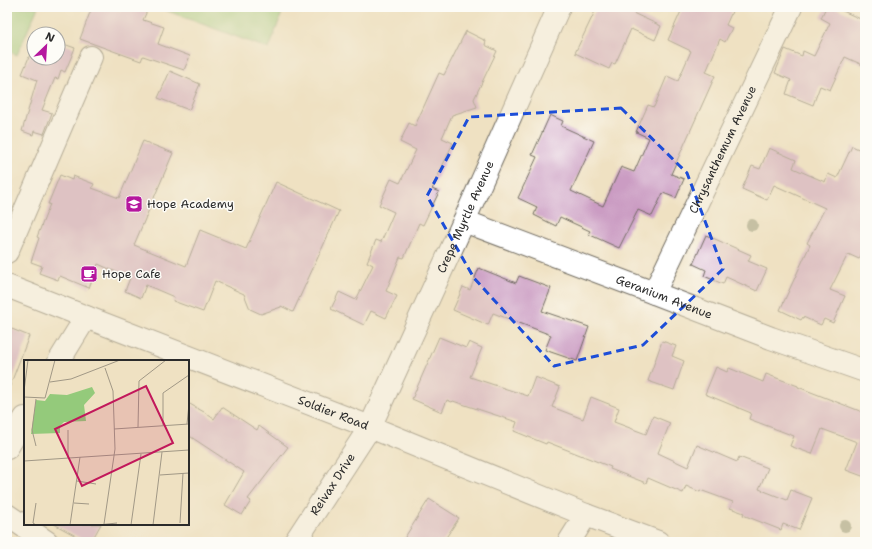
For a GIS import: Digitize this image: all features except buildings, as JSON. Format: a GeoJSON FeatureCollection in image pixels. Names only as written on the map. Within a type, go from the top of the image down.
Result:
{"type":"FeatureCollection","features":[{"type":"Feature","properties":{"kind":"street","name":"Crepe Myrtle Avenue"},"geometry":{"type":"LineString","coordinates":[[370,427],[559,7]]}},
{"type":"Feature","properties":{"kind":"street","name":"Chrysanthemum Avenue"},"geometry":{"type":"LineString","coordinates":[[654,292],[791,7]]}},
{"type":"Feature","properties":{"kind":"street"},"geometry":{"type":"LineString","coordinates":[[7,252],[91,57]]}},
{"type":"Feature","properties":{"kind":"street","name":"Geranium Avenue"},"geometry":{"type":"LineString","coordinates":[[464,221],[654,292],[771,338],[863,367]]}},
{"type":"Feature","properties":{"kind":"street","name":"Soldier Road"},"geometry":{"type":"LineString","coordinates":[[7,286],[370,427],[586,515],[658,542]]}},
{"type":"Feature","properties":{"kind":"street"},"geometry":{"type":"LineString","coordinates":[[60,360],[86,317]]}},
{"type":"Feature","properties":{"kind":"street"},"geometry":{"type":"LineString","coordinates":[[7,448],[24,420]]}},
{"type":"Feature","properties":{"kind":"street","name":"Reivax Drive"},"geometry":{"type":"LineString","coordinates":[[295,542],[370,427]]}},
{"type":"Feature","properties":{"kind":"street"},"geometry":{"type":"LineString","coordinates":[[7,515],[47,542]]}},
{"type":"Feature","properties":{"kind":"street"},"geometry":{"type":"LineString","coordinates":[[569,542],[586,515]]}},
{"type":"Feature","properties":{"kind":"highlighted area"},"geometry":{"type":"Polygon","coordinates":[[[621,108],[687,173],[723,269],[643,345],[554,366],[474,278],[427,196],[469,117],[621,108]]]}},
{"type":"Feature","properties":{"kind":"green space"},"geometry":{"type":"Polygon","coordinates":[[[7,7],[38,7],[30,26],[26,26],[26,34],[17,55],[7,50],[7,7]]]}},
{"type":"Feature","properties":{"kind":"green space"},"geometry":{"type":"Polygon","coordinates":[[[157,7],[284,7],[269,49],[157,7]]]}},
{"type":"Feature","properties":{"kind":"place","name":"Hope Academy"},"geometry":{"type":"Point","coordinates":[134,204]}},
{"type":"Feature","properties":{"kind":"place","name":"Hope Cafe"},"geometry":{"type":"Point","coordinates":[89,274]}}]}
